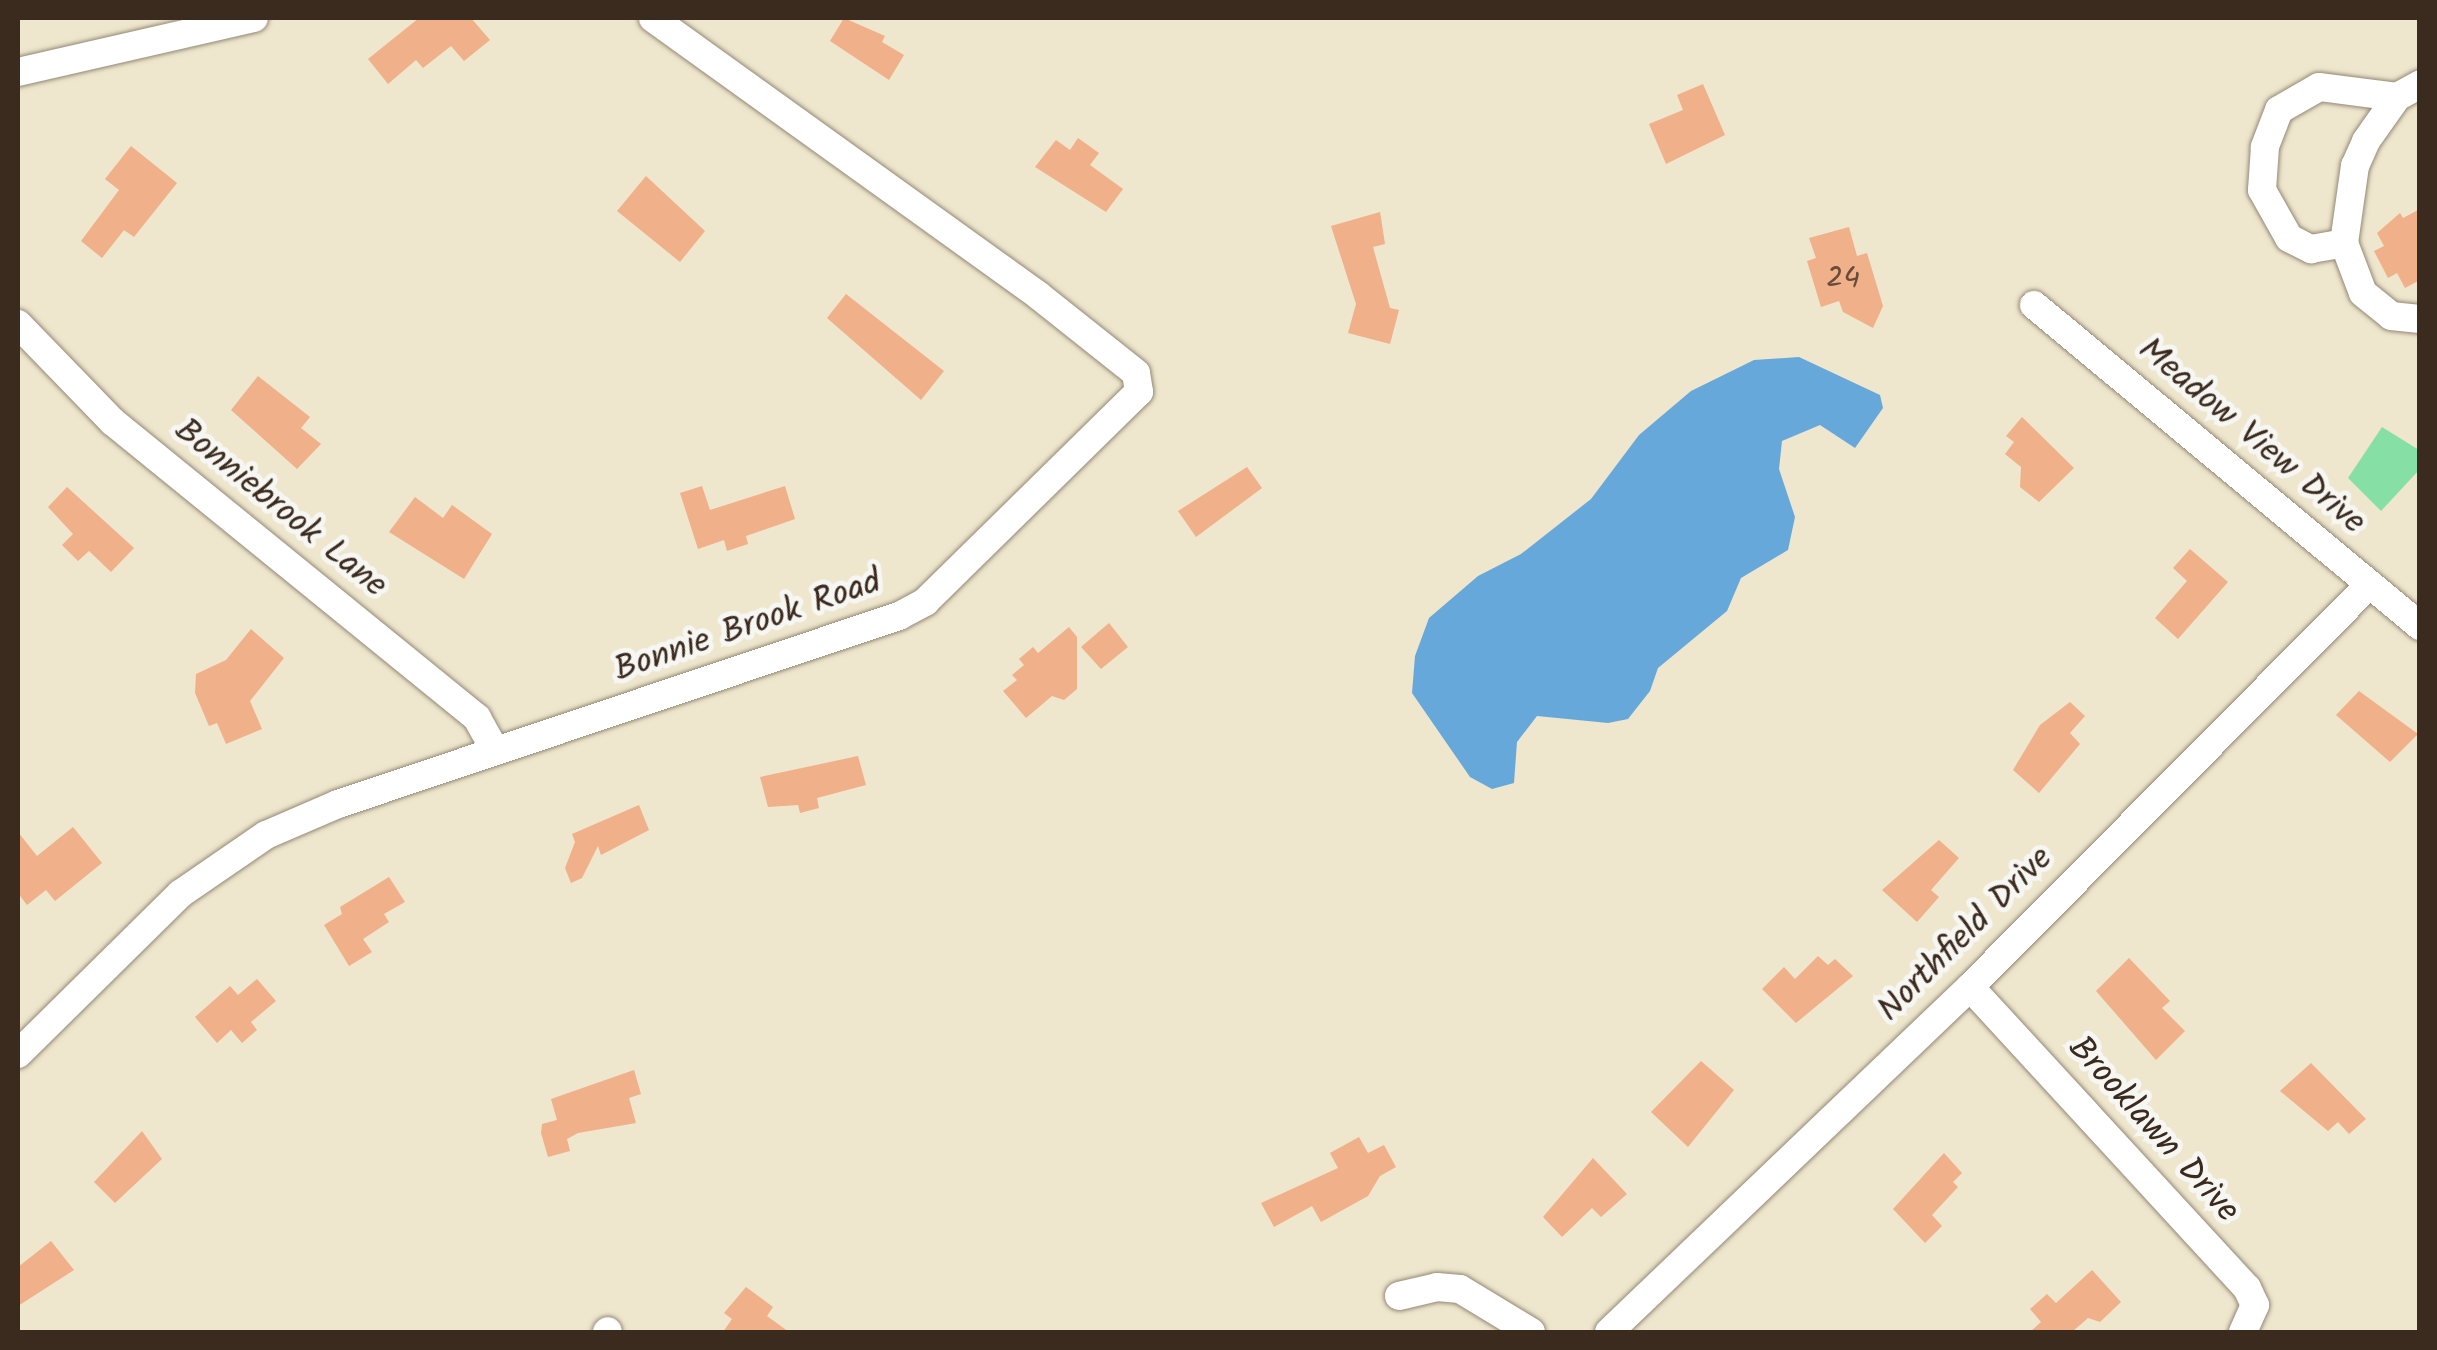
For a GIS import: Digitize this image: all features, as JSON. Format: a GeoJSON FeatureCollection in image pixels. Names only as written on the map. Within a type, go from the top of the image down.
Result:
{"type":"FeatureCollection","features":[{"type":"Feature","properties":{"kind":"street"},"geometry":{"type":"LineString","coordinates":[[18,72],[254,18]]}},
{"type":"Feature","properties":{"kind":"street","name":"Bonnie Brook Road"},"geometry":{"type":"LineString","coordinates":[[18,1054],[215,866],[338,804],[899,616],[948,584],[1139,392],[1136,373],[1038,295],[652,18]]}},
{"type":"Feature","properties":{"kind":"street"},"geometry":{"type":"LineString","coordinates":[[2344,243],[2311,249],[2276,224],[2262,190],[2269,129],[2279,110],[2303,90],[2333,86],[2367,97],[2408,90]]}},
{"type":"Feature","properties":{"kind":"street"},"geometry":{"type":"LineString","coordinates":[[2408,90],[2355,166],[2344,243],[2363,293],[2390,316],[2420,319]]}},
{"type":"Feature","properties":{"kind":"street","name":"Meadow View Drive"},"geometry":{"type":"LineString","coordinates":[[2034,305],[2420,626]]}},
{"type":"Feature","properties":{"kind":"street","name":"Bonniebrook Lane"},"geometry":{"type":"LineString","coordinates":[[18,324],[112,422],[477,718],[495,750]]}},
{"type":"Feature","properties":{"kind":"street","name":"Northfield Drive"},"geometry":{"type":"LineString","coordinates":[[1609,1332],[1970,986],[2370,584]]}},
{"type":"Feature","properties":{"kind":"street","name":"Brooklawn Drive"},"geometry":{"type":"LineString","coordinates":[[1970,986],[2246,1288],[2255,1305],[2243,1332]]}},
{"type":"Feature","properties":{"kind":"street"},"geometry":{"type":"LineString","coordinates":[[1399,1296],[1437,1287],[1460,1289],[1532,1332]]}},
{"type":"Feature","properties":{"kind":"green space"},"geometry":{"type":"Polygon","coordinates":[[[2382,427],[2419,450],[2420,469],[2381,511],[2348,478],[2382,427]]]}},
{"type":"Feature","properties":{"kind":"water"},"geometry":{"type":"Polygon","coordinates":[[[1799,357],[1880,395],[1883,408],[1855,448],[1820,425],[1782,441],[1779,469],[1795,517],[1788,550],[1741,578],[1727,611],[1658,668],[1650,691],[1628,719],[1608,723],[1537,716],[1517,742],[1514,783],[1492,789],[1470,777],[1412,693],[1415,656],[1429,618],[1478,576],[1521,554],[1591,499],[1639,435],[1691,391],[1754,360],[1799,357]]]}},
{"type":"Feature","properties":{"kind":"building"},"geometry":{"type":"Polygon","coordinates":[[[419,18],[471,18],[490,40],[464,61],[451,46],[423,68],[416,60],[388,84],[368,59],[419,18]]]}},
{"type":"Feature","properties":{"kind":"building"},"geometry":{"type":"Polygon","coordinates":[[[844,18],[885,36],[882,42],[904,55],[889,80],[830,41],[844,18]]]}},
{"type":"Feature","properties":{"kind":"building"},"geometry":{"type":"Polygon","coordinates":[[[1703,84],[1725,135],[1666,164],[1649,124],[1683,110],[1677,95],[1703,84]]]}},
{"type":"Feature","properties":{"kind":"building"},"geometry":{"type":"Polygon","coordinates":[[[1078,138],[1099,153],[1090,165],[1123,189],[1106,212],[1035,167],[1056,140],[1070,150],[1078,138]]]}},
{"type":"Feature","properties":{"kind":"building"},"geometry":{"type":"Polygon","coordinates":[[[131,146],[177,183],[134,237],[124,230],[102,258],[81,241],[119,190],[105,179],[131,146]]]}},
{"type":"Feature","properties":{"kind":"building"},"geometry":{"type":"Polygon","coordinates":[[[646,176],[705,231],[680,262],[617,211],[646,176]]]}},
{"type":"Feature","properties":{"kind":"building"},"geometry":{"type":"Polygon","coordinates":[[[2420,209],[2420,280],[2405,288],[2397,273],[2388,278],[2374,251],[2384,246],[2377,233],[2400,213],[2403,218],[2420,209]]]}},
{"type":"Feature","properties":{"kind":"building"},"geometry":{"type":"Polygon","coordinates":[[[1380,212],[1385,244],[1373,247],[1390,308],[1399,310],[1390,344],[1348,333],[1356,304],[1331,226],[1380,212]]]}},
{"type":"Feature","properties":{"kind":"building"},"geometry":{"type":"Polygon","coordinates":[[[1849,227],[1857,256],[1867,253],[1883,306],[1873,328],[1843,312],[1839,301],[1821,307],[1807,261],[1816,258],[1809,238],[1849,227]]]}},
{"type":"Feature","properties":{"kind":"building"},"geometry":{"type":"Polygon","coordinates":[[[846,294],[944,371],[921,400],[827,318],[846,294]]]}},
{"type":"Feature","properties":{"kind":"building"},"geometry":{"type":"Polygon","coordinates":[[[258,376],[310,417],[301,428],[321,444],[297,469],[231,410],[258,376]]]}},
{"type":"Feature","properties":{"kind":"building"},"geometry":{"type":"Polygon","coordinates":[[[2022,417],[2074,468],[2039,502],[2020,487],[2021,467],[2005,454],[2014,442],[2006,436],[2022,417]]]}},
{"type":"Feature","properties":{"kind":"building"},"geometry":{"type":"Polygon","coordinates":[[[1247,467],[1262,488],[1196,537],[1178,511],[1247,467]]]}},
{"type":"Feature","properties":{"kind":"building"},"geometry":{"type":"Polygon","coordinates":[[[702,486],[710,510],[785,486],[795,519],[746,536],[748,544],[727,551],[724,540],[698,549],[680,493],[702,486]]]}},
{"type":"Feature","properties":{"kind":"building"},"geometry":{"type":"Polygon","coordinates":[[[67,487],[134,548],[111,572],[89,551],[78,561],[62,545],[73,534],[48,507],[67,487]]]}},
{"type":"Feature","properties":{"kind":"building"},"geometry":{"type":"Polygon","coordinates":[[[415,497],[443,518],[452,505],[492,534],[464,579],[389,532],[415,497]]]}},
{"type":"Feature","properties":{"kind":"building"},"geometry":{"type":"Polygon","coordinates":[[[2190,549],[2228,582],[2178,639],[2155,618],[2187,581],[2173,568],[2190,549]]]}},
{"type":"Feature","properties":{"kind":"building"},"geometry":{"type":"Polygon","coordinates":[[[1109,623],[1128,647],[1101,669],[1081,647],[1109,623]]]}},
{"type":"Feature","properties":{"kind":"building"},"geometry":{"type":"Polygon","coordinates":[[[1069,627],[1077,637],[1077,689],[1064,700],[1052,696],[1026,718],[1003,691],[1017,680],[1012,675],[1024,665],[1019,659],[1033,647],[1038,653],[1069,627]]]}},
{"type":"Feature","properties":{"kind":"building"},"geometry":{"type":"Polygon","coordinates":[[[251,629],[284,658],[250,701],[262,729],[226,744],[217,723],[209,726],[195,693],[196,674],[226,660],[251,629]]]}},
{"type":"Feature","properties":{"kind":"building"},"geometry":{"type":"Polygon","coordinates":[[[2359,691],[2418,734],[2390,762],[2336,715],[2359,691]]]}},
{"type":"Feature","properties":{"kind":"building"},"geometry":{"type":"Polygon","coordinates":[[[2070,702],[2085,716],[2070,733],[2080,744],[2039,793],[2013,770],[2040,725],[2070,702]]]}},
{"type":"Feature","properties":{"kind":"building"},"geometry":{"type":"Polygon","coordinates":[[[858,756],[866,785],[817,798],[819,808],[800,813],[798,805],[768,807],[760,777],[858,756]]]}},
{"type":"Feature","properties":{"kind":"building"},"geometry":{"type":"Polygon","coordinates":[[[639,805],[649,830],[601,855],[598,846],[582,878],[571,883],[565,868],[575,842],[572,834],[639,805]]]}},
{"type":"Feature","properties":{"kind":"building"},"geometry":{"type":"Polygon","coordinates":[[[73,827],[102,863],[55,901],[46,890],[27,905],[18,893],[18,832],[37,856],[73,827]]]}},
{"type":"Feature","properties":{"kind":"building"},"geometry":{"type":"Polygon","coordinates":[[[1939,840],[1959,858],[1931,890],[1939,897],[1917,922],[1882,890],[1939,840]]]}},
{"type":"Feature","properties":{"kind":"building"},"geometry":{"type":"Polygon","coordinates":[[[389,877],[405,902],[384,914],[389,922],[363,939],[372,952],[349,966],[324,925],[342,914],[340,907],[389,877]]]}},
{"type":"Feature","properties":{"kind":"building"},"geometry":{"type":"Polygon","coordinates":[[[1818,956],[1828,965],[1835,959],[1853,976],[1796,1023],[1762,989],[1784,967],[1795,979],[1818,956]]]}},
{"type":"Feature","properties":{"kind":"building"},"geometry":{"type":"Polygon","coordinates":[[[2129,958],[2170,1001],[2162,1008],[2185,1031],[2156,1060],[2096,991],[2129,958]]]}},
{"type":"Feature","properties":{"kind":"building"},"geometry":{"type":"Polygon","coordinates":[[[257,979],[276,1001],[251,1022],[257,1030],[242,1043],[231,1030],[217,1043],[195,1017],[230,986],[238,995],[257,979]]]}},
{"type":"Feature","properties":{"kind":"building"},"geometry":{"type":"Polygon","coordinates":[[[1701,1061],[1734,1090],[1688,1147],[1651,1112],[1701,1061]]]}},
{"type":"Feature","properties":{"kind":"building"},"geometry":{"type":"Polygon","coordinates":[[[2311,1063],[2366,1119],[2349,1134],[2338,1122],[2328,1131],[2280,1091],[2311,1063]]]}},
{"type":"Feature","properties":{"kind":"building"},"geometry":{"type":"Polygon","coordinates":[[[634,1070],[641,1094],[629,1098],[636,1123],[578,1133],[567,1139],[570,1151],[548,1157],[541,1133],[542,1124],[557,1120],[551,1099],[634,1070]]]}},
{"type":"Feature","properties":{"kind":"building"},"geometry":{"type":"Polygon","coordinates":[[[142,1131],[162,1159],[115,1203],[94,1182],[142,1131]]]}},
{"type":"Feature","properties":{"kind":"building"},"geometry":{"type":"Polygon","coordinates":[[[1359,1137],[1368,1153],[1384,1145],[1396,1167],[1380,1176],[1368,1196],[1321,1222],[1312,1206],[1274,1227],[1261,1203],[1338,1168],[1330,1153],[1359,1137]]]}},
{"type":"Feature","properties":{"kind":"building"},"geometry":{"type":"Polygon","coordinates":[[[1944,1153],[1962,1173],[1953,1182],[1958,1187],[1932,1215],[1942,1226],[1925,1243],[1893,1209],[1944,1153]]]}},
{"type":"Feature","properties":{"kind":"building"},"geometry":{"type":"Polygon","coordinates":[[[1593,1158],[1627,1194],[1601,1217],[1592,1208],[1562,1237],[1543,1217],[1593,1158]]]}},
{"type":"Feature","properties":{"kind":"building"},"geometry":{"type":"Polygon","coordinates":[[[51,1241],[74,1270],[18,1306],[18,1267],[51,1241]]]}},
{"type":"Feature","properties":{"kind":"building"},"geometry":{"type":"Polygon","coordinates":[[[2092,1270],[2121,1302],[2100,1322],[2088,1318],[2072,1332],[2030,1332],[2041,1322],[2030,1309],[2047,1294],[2056,1303],[2092,1270]]]}},
{"type":"Feature","properties":{"kind":"building"},"geometry":{"type":"Polygon","coordinates":[[[746,1287],[773,1307],[767,1316],[789,1332],[723,1332],[732,1319],[724,1313],[746,1287]]]}}]}
